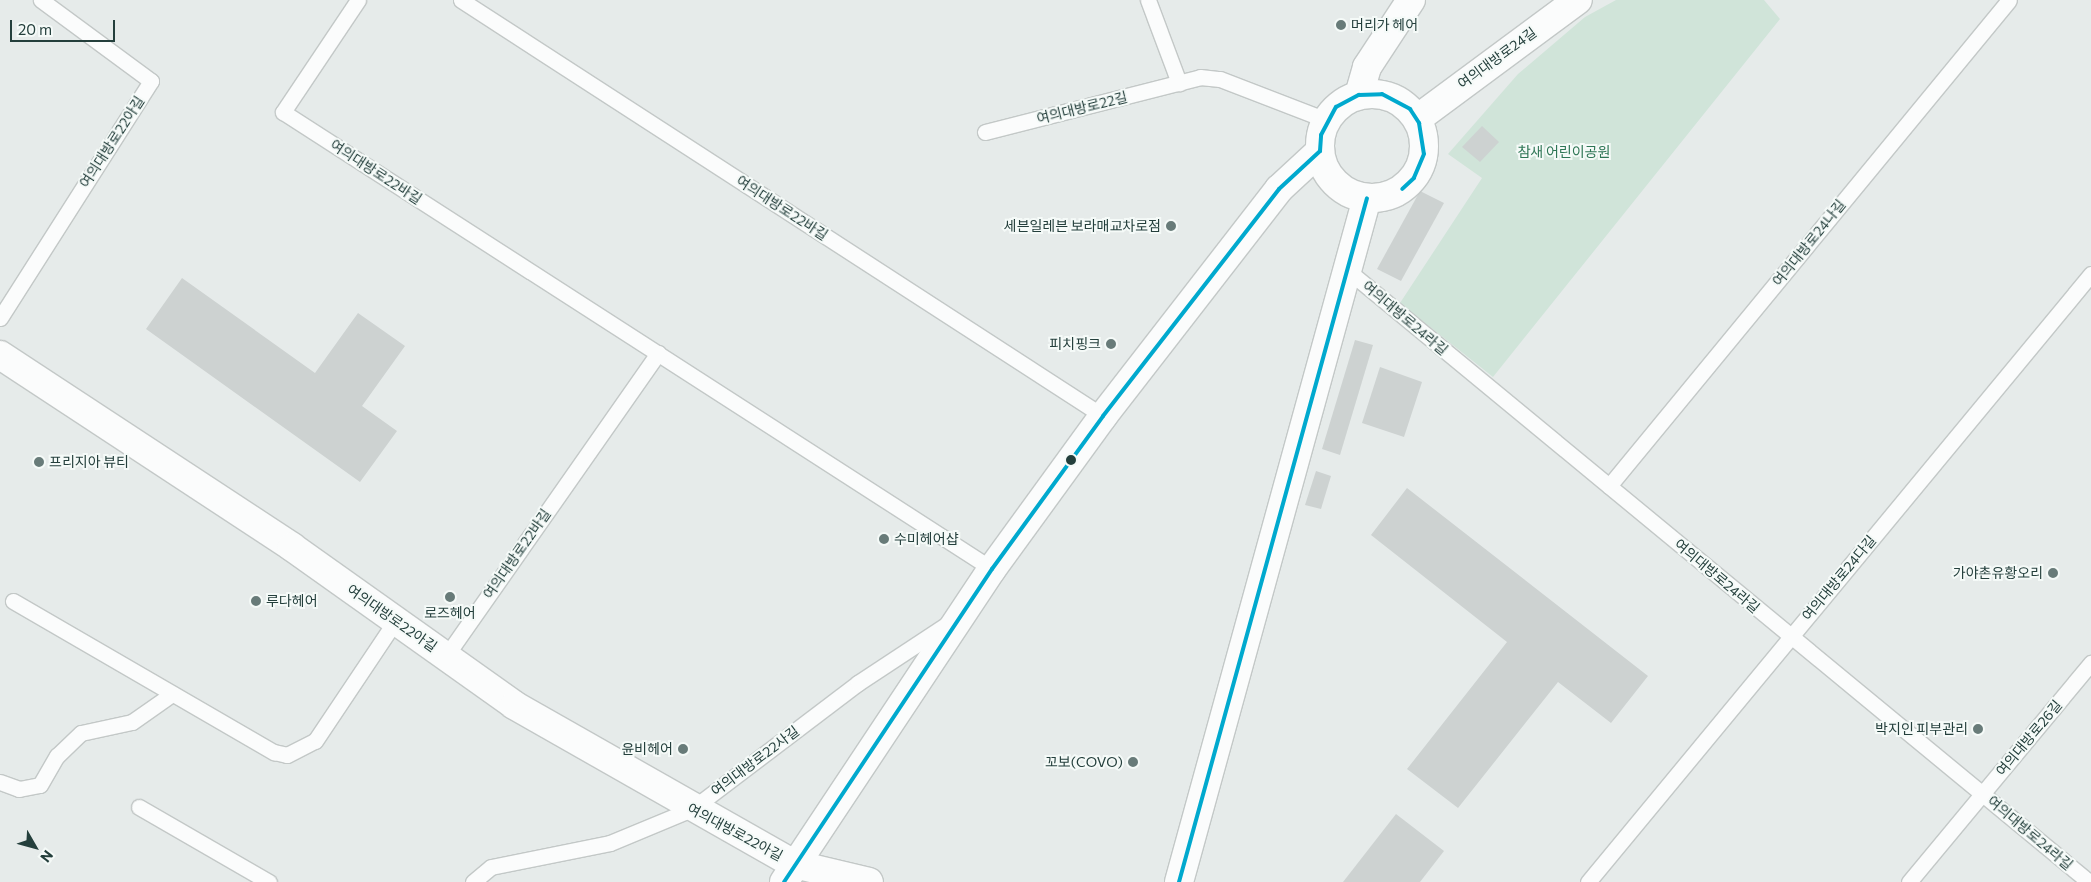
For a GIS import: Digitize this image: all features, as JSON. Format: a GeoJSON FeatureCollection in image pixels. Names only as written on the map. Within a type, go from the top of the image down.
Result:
{"type":"FeatureCollection","features":[{"type":"Feature","properties":{"kind":"street"},"geometry":{"type":"LineString","coordinates":[[1359,95],[1367,67],[1411,0]]}},
{"type":"Feature","properties":{"kind":"street","name":"여의대방로24길"},"geometry":{"type":"LineString","coordinates":[[1417,119],[1578,0]]}},
{"type":"Feature","properties":{"kind":"street"},"geometry":{"type":"LineString","coordinates":[[1382,94],[1397,100],[1417,119],[1424,154],[1414,178],[1388,196],[1367,198],[1343,190],[1332,180],[1320,151],[1326,120],[1336,107],[1359,95],[1382,94]]}},
{"type":"Feature","properties":{"kind":"street"},"geometry":{"type":"LineString","coordinates":[[789,873],[992,569],[1103,416],[1279,189],[1320,151]]}},
{"type":"Feature","properties":{"kind":"street"},"geometry":{"type":"LineString","coordinates":[[1179,882],[1367,198]]}},
{"type":"Feature","properties":{"kind":"street","name":"여의대방로22아길"},"geometry":{"type":"LineString","coordinates":[[0,355],[396,620],[514,704],[692,809],[789,873],[869,882]]}},
{"type":"Feature","properties":{"kind":"lane","name":"여의대방로22아길"},"geometry":{"type":"LineString","coordinates":[[0,318],[151,81],[41,0]]}},
{"type":"Feature","properties":{"kind":"lane","name":"여의대방로22바길"},"geometry":{"type":"LineString","coordinates":[[358,0],[284,112],[992,569]]}},
{"type":"Feature","properties":{"kind":"lane","name":"여의대방로22바길"},"geometry":{"type":"LineString","coordinates":[[461,0],[1103,416]]}},
{"type":"Feature","properties":{"kind":"lane"},"geometry":{"type":"LineString","coordinates":[[1148,0],[1179,83]]}},
{"type":"Feature","properties":{"kind":"lane","name":"여의대방로24나길"},"geometry":{"type":"LineString","coordinates":[[1609,486],[2009,0]]}},
{"type":"Feature","properties":{"kind":"lane","name":"여의대방로22길"},"geometry":{"type":"LineString","coordinates":[[984,132],[1179,83],[1220,79],[1326,120]]}},
{"type":"Feature","properties":{"kind":"lane","name":"여의대방로24라길"},"geometry":{"type":"LineString","coordinates":[[1346,269],[2088,882]]}},
{"type":"Feature","properties":{"kind":"lane","name":"여의대방로24다길"},"geometry":{"type":"LineString","coordinates":[[1588,882],[2091,274]]}},
{"type":"Feature","properties":{"kind":"lane","name":"여의대방로22바길"},"geometry":{"type":"LineString","coordinates":[[446,656],[658,353]]}},
{"type":"Feature","properties":{"kind":"lane"},"geometry":{"type":"LineString","coordinates":[[13,600],[274,752],[294,752],[315,741],[396,620]]}},
{"type":"Feature","properties":{"kind":"lane","name":"여의대방로22사길"},"geometry":{"type":"LineString","coordinates":[[473,882],[491,867],[610,843],[692,809],[858,683],[962,614]]}},
{"type":"Feature","properties":{"kind":"lane","name":"여의대방로26길"},"geometry":{"type":"LineString","coordinates":[[1910,882],[2091,663]]}},
{"type":"Feature","properties":{"kind":"lane"},"geometry":{"type":"LineString","coordinates":[[0,782],[19,789],[40,785],[57,756],[81,733],[132,722],[172,694]]}},
{"type":"Feature","properties":{"kind":"lane"},"geometry":{"type":"LineString","coordinates":[[139,807],[268,882]]}},
{"type":"Feature","properties":{"kind":"lane"},"geometry":{"type":"LineString","coordinates":[[2088,882],[2091,878]]}},
{"type":"Feature","properties":{"kind":"green space","name":"참새 어린이공원"},"geometry":{"type":"Polygon","coordinates":[[[1616,0],[1764,0],[1780,19],[1493,377],[1400,303],[1482,178],[1448,154],[1518,74],[1585,17],[1616,0]]]}},
{"type":"Feature","properties":{"kind":"building"},"geometry":{"type":"Polygon","coordinates":[[[1482,126],[1499,142],[1480,162],[1462,147],[1482,126]]]}},
{"type":"Feature","properties":{"kind":"building"},"geometry":{"type":"Polygon","coordinates":[[[1420,191],[1444,203],[1401,281],[1377,269],[1420,191]]]}},
{"type":"Feature","properties":{"kind":"building"},"geometry":{"type":"Polygon","coordinates":[[[182,278],[315,373],[358,313],[405,346],[362,406],[397,431],[360,482],[146,329],[182,278]]]}},
{"type":"Feature","properties":{"kind":"building"},"geometry":{"type":"Polygon","coordinates":[[[1355,340],[1373,345],[1340,455],[1322,449],[1355,340]]]}},
{"type":"Feature","properties":{"kind":"building"},"geometry":{"type":"Polygon","coordinates":[[[1380,367],[1422,382],[1404,437],[1362,423],[1380,367]]]}},
{"type":"Feature","properties":{"kind":"building"},"geometry":{"type":"Polygon","coordinates":[[[1316,471],[1331,476],[1321,509],[1305,505],[1316,471]]]}},
{"type":"Feature","properties":{"kind":"building"},"geometry":{"type":"Polygon","coordinates":[[[1407,488],[1648,676],[1611,723],[1558,682],[1458,808],[1407,769],[1507,642],[1371,535],[1407,488]]]}},
{"type":"Feature","properties":{"kind":"building"},"geometry":{"type":"Polygon","coordinates":[[[1396,814],[1444,851],[1420,882],[1343,882],[1396,814]]]}},
{"type":"Feature","properties":{"kind":"transit line"},"geometry":{"type":"LineString","coordinates":[[784,882],[992,569],[1103,416],[1279,189],[1320,151],[1321,135],[1336,107],[1359,95],[1382,94],[1410,109],[1419,123],[1424,154],[1414,178],[1402,189]]}},
{"type":"Feature","properties":{"kind":"transit line"},"geometry":{"type":"LineString","coordinates":[[1179,882],[1367,198]]}},
{"type":"Feature","properties":{"kind":"place","name":"머리가 헤어"},"geometry":{"type":"Point","coordinates":[1341,25]}},
{"type":"Feature","properties":{"kind":"place","name":"세븐일레븐 보라매교차로점"},"geometry":{"type":"Point","coordinates":[1171,226]}},
{"type":"Feature","properties":{"kind":"place","name":"피치핑크"},"geometry":{"type":"Point","coordinates":[1111,344]}},
{"type":"Feature","properties":{"kind":"place","name":"프리지아 뷰티"},"geometry":{"type":"Point","coordinates":[39,462]}},
{"type":"Feature","properties":{"kind":"place","name":"수미헤어샵"},"geometry":{"type":"Point","coordinates":[884,539]}},
{"type":"Feature","properties":{"kind":"place","name":"가야촌유황오리"},"geometry":{"type":"Point","coordinates":[2053,573]}},
{"type":"Feature","properties":{"kind":"place","name":"로즈헤어"},"geometry":{"type":"Point","coordinates":[450,597]}},
{"type":"Feature","properties":{"kind":"place","name":"루다헤어"},"geometry":{"type":"Point","coordinates":[256,601]}},
{"type":"Feature","properties":{"kind":"place","name":"박지인 피부관리"},"geometry":{"type":"Point","coordinates":[1978,729]}},
{"type":"Feature","properties":{"kind":"place","name":"윤비헤어"},"geometry":{"type":"Point","coordinates":[683,749]}},
{"type":"Feature","properties":{"kind":"place","name":"꼬보(COVO)"},"geometry":{"type":"Point","coordinates":[1133,762]}}]}
